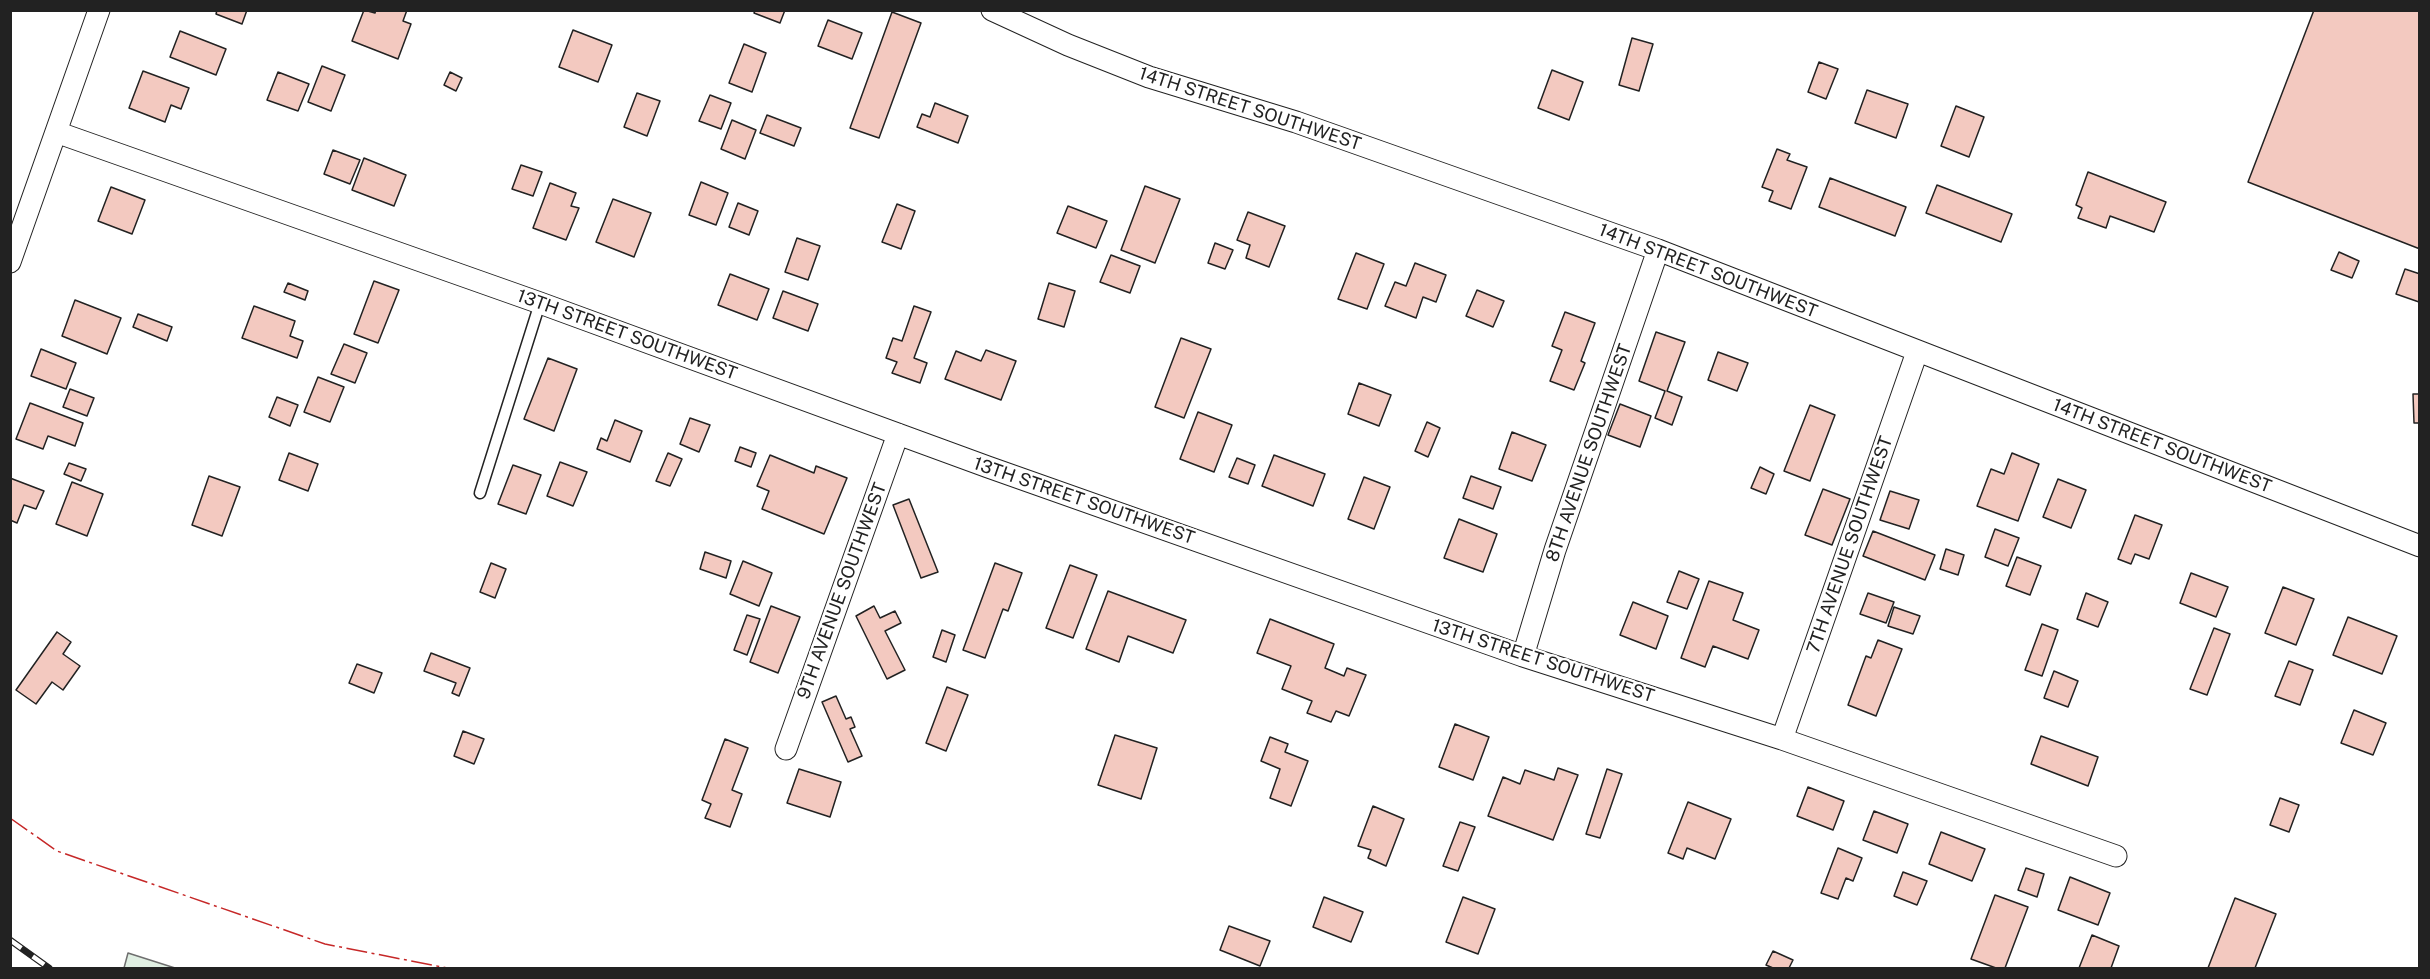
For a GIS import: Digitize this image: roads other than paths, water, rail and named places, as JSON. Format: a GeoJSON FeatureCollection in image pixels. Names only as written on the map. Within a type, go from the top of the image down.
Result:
{"type":"FeatureCollection","features":[{"type":"Feature","properties":{"kind":"street"},"geometry":{"type":"LineString","coordinates":[[10,262],[99,10]]}},
{"type":"Feature","properties":{"kind":"street","name":"14TH STREET SOUTHWEST"},"geometry":{"type":"LineString","coordinates":[[992,10],[1068,45],[1149,76],[1296,122],[1658,250],[2420,546]]}},
{"type":"Feature","properties":{"kind":"street","name":"13TH STREET SOUTHWEST"},"geometry":{"type":"LineString","coordinates":[[56,132],[1523,656],[1782,739],[2116,856]]}},
{"type":"Feature","properties":{"kind":"street","name":"8TH AVENUE SOUTHWEST"},"geometry":{"type":"LineString","coordinates":[[1523,656],[1558,540],[1658,250]]}},
{"type":"Feature","properties":{"kind":"street","name":"7TH AVENUE SOUTHWEST"},"geometry":{"type":"LineString","coordinates":[[1782,739],[1917,352]]}},
{"type":"Feature","properties":{"kind":"street","name":"9TH AVENUE SOUTHWEST"},"geometry":{"type":"LineString","coordinates":[[786,749],[898,434]]}},
{"type":"Feature","properties":{"kind":"lane"},"geometry":{"type":"LineString","coordinates":[[480,493],[540,303]]}},
{"type":"Feature","properties":{"kind":"railway"},"geometry":{"type":"LineString","coordinates":[[10,940],[49,968]]}}]}
